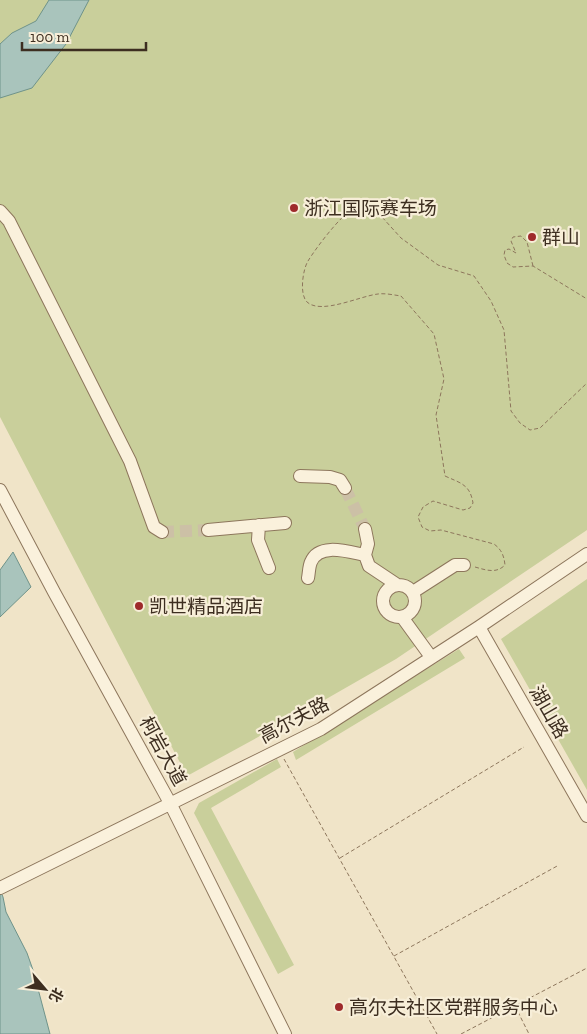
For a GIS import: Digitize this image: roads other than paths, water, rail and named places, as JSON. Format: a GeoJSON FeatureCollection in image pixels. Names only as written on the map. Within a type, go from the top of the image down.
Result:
{"type":"FeatureCollection","features":[{"type":"Feature","properties":{"kind":"street"},"geometry":{"type":"LineString","coordinates":[[0,210],[9,221],[130,461],[154,527],[162,532]]}},
{"type":"Feature","properties":{"kind":"street"},"geometry":{"type":"LineString","coordinates":[[300,476],[330,476],[340,480],[345,488]]}},
{"type":"Feature","properties":{"kind":"street","name":"柯岩大道"},"geometry":{"type":"LineString","coordinates":[[0,490],[170,803],[284,1034]]}},
{"type":"Feature","properties":{"kind":"street"},"geometry":{"type":"LineString","coordinates":[[208,530],[285,523]]}},
{"type":"Feature","properties":{"kind":"street"},"geometry":{"type":"LineString","coordinates":[[259,525],[258,540],[269,568]]}},
{"type":"Feature","properties":{"kind":"street"},"geometry":{"type":"LineString","coordinates":[[365,529],[368,544],[365,555],[369,566],[396,584],[406,585],[413,592],[415,602],[411,612],[402,617],[392,616],[384,609],[382,599],[387,589],[396,584]]}},
{"type":"Feature","properties":{"kind":"street"},"geometry":{"type":"LineString","coordinates":[[308,578],[311,561],[321,551],[331,549],[365,555]]}},
{"type":"Feature","properties":{"kind":"street","name":"高尔夫路"},"geometry":{"type":"LineString","coordinates":[[0,888],[321,729],[479,627],[587,554]]}},
{"type":"Feature","properties":{"kind":"street"},"geometry":{"type":"LineString","coordinates":[[413,592],[455,565],[464,564]]}},
{"type":"Feature","properties":{"kind":"street"},"geometry":{"type":"LineString","coordinates":[[402,617],[431,657]]}},
{"type":"Feature","properties":{"kind":"street","name":"湖山路"},"geometry":{"type":"LineString","coordinates":[[479,627],[587,816]]}},
{"type":"Feature","properties":{"kind":"water"},"geometry":{"type":"Polygon","coordinates":[[[49,0],[89,0],[66,44],[32,88],[0,98],[0,44],[12,33],[36,21],[49,0]]]}},
{"type":"Feature","properties":{"kind":"water"},"geometry":{"type":"Polygon","coordinates":[[[13,552],[31,587],[0,617],[0,570],[13,552]]]}},
{"type":"Feature","properties":{"kind":"water"},"geometry":{"type":"Polygon","coordinates":[[[0,890],[6,912],[27,953],[33,970],[50,1034],[0,1034],[0,890]]]}},
{"type":"Feature","properties":{"kind":"tunnel"},"geometry":{"type":"LineString","coordinates":[[345,488],[365,529]]}},
{"type":"Feature","properties":{"kind":"tunnel"},"geometry":{"type":"LineString","coordinates":[[162,532],[208,530]]}},
{"type":"Feature","properties":{"kind":"place","name":"浙江国际赛车场"},"geometry":{"type":"Point","coordinates":[294,208]}},
{"type":"Feature","properties":{"kind":"place","name":"群山"},"geometry":{"type":"Point","coordinates":[532,237]}},
{"type":"Feature","properties":{"kind":"place","name":"凯世精品酒店"},"geometry":{"type":"Point","coordinates":[139,606]}},
{"type":"Feature","properties":{"kind":"place","name":"高尔夫社区党群服务中心"},"geometry":{"type":"Point","coordinates":[339,1007]}}]}
